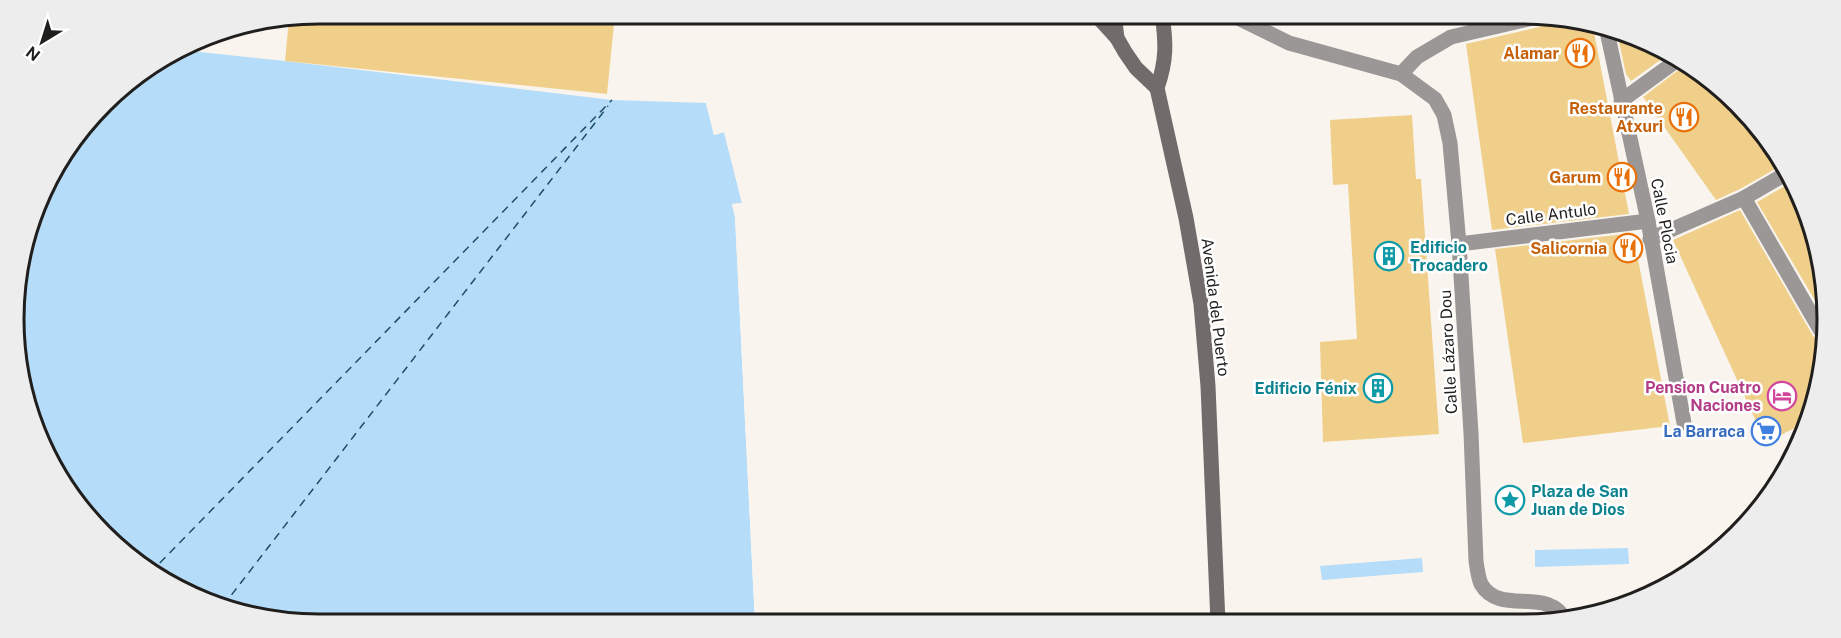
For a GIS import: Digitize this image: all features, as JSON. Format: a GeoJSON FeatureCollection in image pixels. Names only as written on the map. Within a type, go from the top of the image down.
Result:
{"type":"FeatureCollection","features":[{"type":"Feature","properties":{"kind":"street"},"geometry":{"type":"LineString","coordinates":[[1105,24],[1118,38]]}},
{"type":"Feature","properties":{"kind":"street"},"geometry":{"type":"LineString","coordinates":[[1115,24],[1118,38],[1125,52],[1136,68],[1157,88],[1164,67],[1166,41],[1163,24]]}},
{"type":"Feature","properties":{"kind":"street","name":"Calle Lázaro Dou"},"geometry":{"type":"LineString","coordinates":[[1250,24],[1289,43],[1401,74],[1435,99],[1444,115],[1450,143],[1460,244],[1476,561],[1480,582],[1488,593],[1501,600],[1547,603],[1559,611]]}},
{"type":"Feature","properties":{"kind":"street"},"geometry":{"type":"LineString","coordinates":[[1401,74],[1417,57],[1451,37],[1507,24]]}},
{"type":"Feature","properties":{"kind":"street","name":"Calle Plocia"},"geometry":{"type":"LineString","coordinates":[[1608,37],[1648,221],[1684,423]]}},
{"type":"Feature","properties":{"kind":"street"},"geometry":{"type":"LineString","coordinates":[[1621,101],[1671,65]]}},
{"type":"Feature","properties":{"kind":"street","name":"Avenida del Puerto"},"geometry":{"type":"LineString","coordinates":[[1157,88],[1186,218],[1201,304],[1208,386],[1218,614]]}},
{"type":"Feature","properties":{"kind":"street"},"geometry":{"type":"LineString","coordinates":[[1650,239],[1744,198],[1780,177]]}},
{"type":"Feature","properties":{"kind":"street"},"geometry":{"type":"LineString","coordinates":[[1744,198],[1817,325]]}},
{"type":"Feature","properties":{"kind":"street","name":"Calle Antulo"},"geometry":{"type":"LineString","coordinates":[[1460,244],[1648,221]]}},
{"type":"Feature","properties":{"kind":"water"},"geometry":{"type":"Polygon","coordinates":[[[194,51],[612,100],[706,103],[714,135],[724,132],[742,203],[732,204],[735,217],[755,614],[319,614],[280,611],[243,604],[206,592],[171,574],[139,553],[110,528],[85,499],[54,449],[34,395],[25,338],[25,300],[34,243],[46,206],[74,155],[110,110],[139,85],[194,51]]]}},
{"type":"Feature","properties":{"kind":"water"},"geometry":{"type":"Polygon","coordinates":[[[1628,548],[1629,564],[1535,567],[1535,550],[1628,548]]]}},
{"type":"Feature","properties":{"kind":"water"},"geometry":{"type":"Polygon","coordinates":[[[1422,558],[1423,572],[1322,580],[1320,566],[1422,558]]]}},
{"type":"Feature","properties":{"kind":"pier"},"geometry":{"type":"Polygon","coordinates":[[[706,103],[709,104],[717,131],[727,130],[745,203],[743,206],[736,207],[758,614],[755,614],[735,217],[732,204],[742,203],[724,132],[714,135],[706,103]]]}},
{"type":"Feature","properties":{"kind":"building"},"geometry":{"type":"Polygon","coordinates":[[[319,24],[614,24],[607,94],[285,61],[288,26],[319,24]]]}},
{"type":"Feature","properties":{"kind":"building"},"geometry":{"type":"Polygon","coordinates":[[[1543,26],[1594,33],[1629,214],[1492,230],[1466,44],[1543,26]]]}},
{"type":"Feature","properties":{"kind":"building"},"geometry":{"type":"Polygon","coordinates":[[[1619,41],[1661,59],[1631,81],[1626,74],[1619,41]]]}},
{"type":"Feature","properties":{"kind":"building"},"geometry":{"type":"Polygon","coordinates":[[[1679,70],[1702,85],[1731,110],[1756,139],[1775,169],[1716,200],[1643,97],[1679,70]]]}},
{"type":"Feature","properties":{"kind":"building"},"geometry":{"type":"Polygon","coordinates":[[[1412,115],[1416,179],[1421,179],[1439,434],[1323,442],[1320,342],[1357,339],[1348,184],[1333,185],[1330,120],[1412,115]]]}},
{"type":"Feature","properties":{"kind":"building"},"geometry":{"type":"Polygon","coordinates":[[[1785,186],[1795,206],[1807,243],[1816,302],[1757,202],[1785,186]]]}},
{"type":"Feature","properties":{"kind":"building"},"geometry":{"type":"Polygon","coordinates":[[[1740,210],[1816,338],[1811,377],[1797,427],[1766,443],[1673,240],[1740,210]]]}},
{"type":"Feature","properties":{"kind":"building"},"geometry":{"type":"Polygon","coordinates":[[[1633,233],[1670,426],[1523,443],[1495,249],[1633,233]]]}},
{"type":"Feature","properties":{"kind":"ferry route"},"geometry":{"type":"LineString","coordinates":[[157,565],[612,100]]}},
{"type":"Feature","properties":{"kind":"ferry route"},"geometry":{"type":"LineString","coordinates":[[228,599],[608,106]]}},
{"type":"Feature","properties":{"kind":"place","name":"Alamar"},"geometry":{"type":"Point","coordinates":[1580,53]}},
{"type":"Feature","properties":{"kind":"place","name":"Restaurante Atxuri"},"geometry":{"type":"Point","coordinates":[1684,117]}},
{"type":"Feature","properties":{"kind":"place","name":"Garum"},"geometry":{"type":"Point","coordinates":[1622,177]}},
{"type":"Feature","properties":{"kind":"place","name":"Salicornia"},"geometry":{"type":"Point","coordinates":[1628,248]}},
{"type":"Feature","properties":{"kind":"place","name":"Edificio Trocadero"},"geometry":{"type":"Point","coordinates":[1389,256]}},
{"type":"Feature","properties":{"kind":"place","name":"Edificio Fénix"},"geometry":{"type":"Point","coordinates":[1378,388]}},
{"type":"Feature","properties":{"kind":"place","name":"Pension Cuatro Naciones"},"geometry":{"type":"Point","coordinates":[1782,396]}},
{"type":"Feature","properties":{"kind":"place","name":"La Barraca"},"geometry":{"type":"Point","coordinates":[1766,431]}},
{"type":"Feature","properties":{"kind":"place","name":"Plaza de San Juan de Dios"},"geometry":{"type":"Point","coordinates":[1510,500]}}]}
